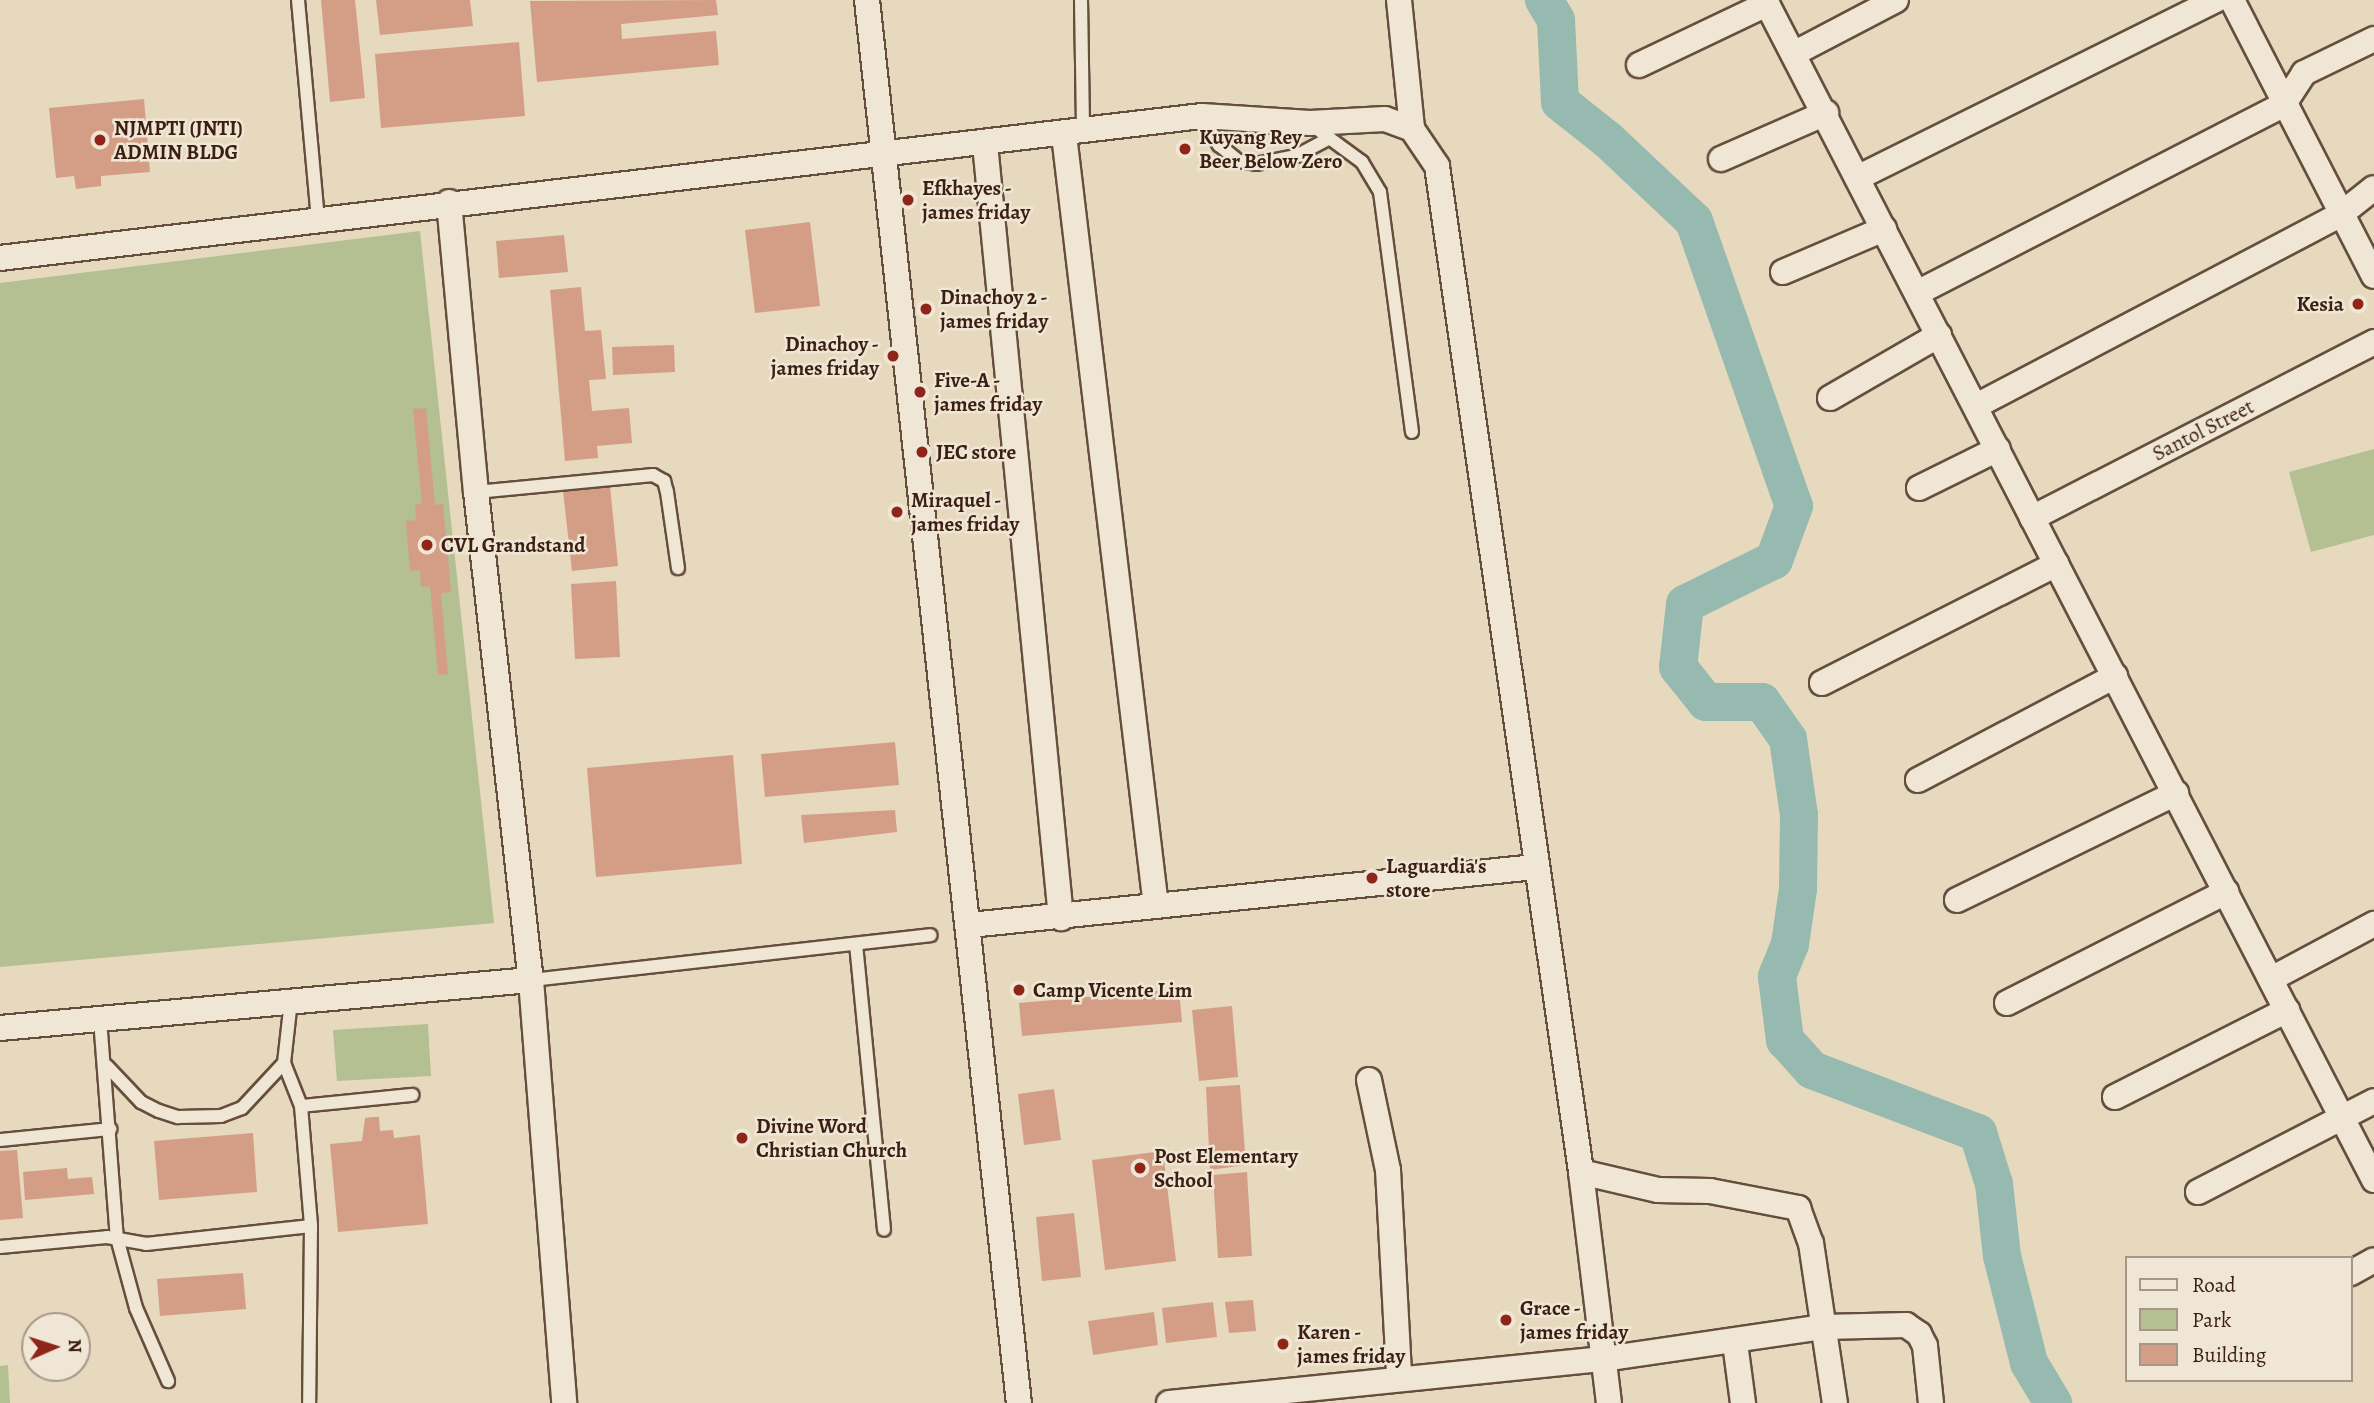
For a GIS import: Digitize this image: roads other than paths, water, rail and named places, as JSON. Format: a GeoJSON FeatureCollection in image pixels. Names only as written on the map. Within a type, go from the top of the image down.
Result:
{"type":"FeatureCollection","features":[{"type":"Feature","properties":{"kind":"street"},"geometry":{"type":"LineString","coordinates":[[867,0],[970,925],[1019,1403]]}},
{"type":"Feature","properties":{"kind":"street"},"geometry":{"type":"LineString","coordinates":[[1399,0],[1412,129],[1437,166],[1535,867],[1581,1172],[1609,1403]]}},
{"type":"Feature","properties":{"kind":"street"},"geometry":{"type":"LineString","coordinates":[[1795,53],[1896,0]]}},
{"type":"Feature","properties":{"kind":"street"},"geometry":{"type":"LineString","coordinates":[[1857,178],[2216,0]]}},
{"type":"Feature","properties":{"kind":"street"},"geometry":{"type":"LineString","coordinates":[[2232,0],[2340,215],[2374,276]]}},
{"type":"Feature","properties":{"kind":"street"},"geometry":{"type":"LineString","coordinates":[[1639,65],[1766,2],[1826,113],[1857,178],[2374,1180]]}},
{"type":"Feature","properties":{"kind":"street"},"geometry":{"type":"LineString","coordinates":[[1917,293],[2284,104],[2304,74],[2374,39]]}},
{"type":"Feature","properties":{"kind":"street"},"geometry":{"type":"LineString","coordinates":[[1721,159],[1826,113]]}},
{"type":"Feature","properties":{"kind":"street"},"geometry":{"type":"LineString","coordinates":[[0,258],[449,202],[985,144],[1202,116],[1320,131],[1385,119],[1412,129]]}},
{"type":"Feature","properties":{"kind":"street"},"geometry":{"type":"LineString","coordinates":[[1074,133],[1156,906]]}},
{"type":"Feature","properties":{"kind":"street"},"geometry":{"type":"LineString","coordinates":[[985,144],[1061,918]]}},
{"type":"Feature","properties":{"kind":"street"},"geometry":{"type":"LineString","coordinates":[[1976,406],[2340,215],[2374,188]]}},
{"type":"Feature","properties":{"kind":"street"},"geometry":{"type":"LineString","coordinates":[[449,202],[476,492],[531,980],[564,1403]]}},
{"type":"Feature","properties":{"kind":"street"},"geometry":{"type":"LineString","coordinates":[[1783,272],[1884,229]]}},
{"type":"Feature","properties":{"kind":"street"},"geometry":{"type":"LineString","coordinates":[[1830,398],[1939,335]]}},
{"type":"Feature","properties":{"kind":"street","name":"Santol Street"},"geometry":{"type":"LineString","coordinates":[[2032,518],[2374,342]]}},
{"type":"Feature","properties":{"kind":"street"},"geometry":{"type":"LineString","coordinates":[[1919,488],[1998,449]]}},
{"type":"Feature","properties":{"kind":"street"},"geometry":{"type":"LineString","coordinates":[[1822,683],[2057,564]]}},
{"type":"Feature","properties":{"kind":"street"},"geometry":{"type":"LineString","coordinates":[[1917,780],[2115,676]]}},
{"type":"Feature","properties":{"kind":"street"},"geometry":{"type":"LineString","coordinates":[[1957,900],[2176,793]]}},
{"type":"Feature","properties":{"kind":"street"},"geometry":{"type":"LineString","coordinates":[[970,925],[1061,918],[1535,867]]}},
{"type":"Feature","properties":{"kind":"street"},"geometry":{"type":"LineString","coordinates":[[2007,1003],[2226,892]]}},
{"type":"Feature","properties":{"kind":"street"},"geometry":{"type":"LineString","coordinates":[[2271,979],[2374,924]]}},
{"type":"Feature","properties":{"kind":"street"},"geometry":{"type":"LineString","coordinates":[[0,1028],[531,980]]}},
{"type":"Feature","properties":{"kind":"street"},"geometry":{"type":"LineString","coordinates":[[2115,1097],[2287,1010]]}},
{"type":"Feature","properties":{"kind":"street"},"geometry":{"type":"LineString","coordinates":[[1369,1080],[1388,1170],[1399,1376]]}},
{"type":"Feature","properties":{"kind":"street"},"geometry":{"type":"LineString","coordinates":[[2198,1192],[2344,1120],[2374,1101]]}},
{"type":"Feature","properties":{"kind":"street"},"geometry":{"type":"LineString","coordinates":[[1581,1172],[1658,1191],[1710,1191],[1798,1208],[1811,1243],[1835,1403]]}},
{"type":"Feature","properties":{"kind":"street"},"geometry":{"type":"LineString","coordinates":[[2353,1272],[2374,1260]]}},
{"type":"Feature","properties":{"kind":"street"},"geometry":{"type":"LineString","coordinates":[[1169,1403],[1297,1395],[1399,1376],[1604,1359],[1735,1343],[1824,1327],[1906,1325],[1919,1334],[1925,1346],[1931,1403]]}},
{"type":"Feature","properties":{"kind":"street"},"geometry":{"type":"LineString","coordinates":[[1735,1343],[1743,1403]]}},
{"type":"Feature","properties":{"kind":"lane"},"geometry":{"type":"LineString","coordinates":[[298,0],[318,218]]}},
{"type":"Feature","properties":{"kind":"lane"},"geometry":{"type":"LineString","coordinates":[[1074,133],[1081,0]]}},
{"type":"Feature","properties":{"kind":"lane"},"geometry":{"type":"LineString","coordinates":[[1202,116],[1219,145],[1239,161],[1256,164],[1296,156],[1320,131],[1362,162],[1380,192],[1412,432]]}},
{"type":"Feature","properties":{"kind":"lane"},"geometry":{"type":"LineString","coordinates":[[476,492],[653,475],[664,481],[667,492],[678,568]]}},
{"type":"Feature","properties":{"kind":"lane"},"geometry":{"type":"LineString","coordinates":[[531,980],[930,935]]}},
{"type":"Feature","properties":{"kind":"lane"},"geometry":{"type":"LineString","coordinates":[[856,944],[884,1230]]}},
{"type":"Feature","properties":{"kind":"lane"},"geometry":{"type":"LineString","coordinates":[[291,1001],[284,1063],[301,1106],[311,1226],[309,1403]]}},
{"type":"Feature","properties":{"kind":"lane"},"geometry":{"type":"LineString","coordinates":[[100,1019],[106,1066],[117,1238],[136,1308],[167,1381]]}},
{"type":"Feature","properties":{"kind":"lane"},"geometry":{"type":"LineString","coordinates":[[106,1066],[141,1102],[178,1117],[199,1118],[243,1108],[284,1063]]}},
{"type":"Feature","properties":{"kind":"lane"},"geometry":{"type":"LineString","coordinates":[[301,1106],[412,1095]]}},
{"type":"Feature","properties":{"kind":"lane"},"geometry":{"type":"LineString","coordinates":[[0,1140],[110,1129]]}},
{"type":"Feature","properties":{"kind":"lane"},"geometry":{"type":"LineString","coordinates":[[0,1247],[117,1238],[146,1244],[311,1226]]}},
{"type":"Feature","properties":{"kind":"waterway"},"geometry":{"type":"LineString","coordinates":[[1544,0],[1556,20],[1560,102],[1608,140],[1694,221],[1794,506],[1774,560],[1685,604],[1678,667],[1706,702],[1762,702],[1788,739],[1799,815],[1798,889],[1790,944],[1777,977],[1785,1040],[1812,1070],[1978,1133],[1994,1184],[2002,1256],[2029,1363],[2053,1403]]}},
{"type":"Feature","properties":{"kind":"place","name":"NJMPTI (JNTI) ADMIN BLDG"},"geometry":{"type":"Point","coordinates":[100,140]}},
{"type":"Feature","properties":{"kind":"place","name":"Kuyang Rey Beer Below Zero"},"geometry":{"type":"Point","coordinates":[1185,149]}},
{"type":"Feature","properties":{"kind":"place","name":"Efkhayes - james friday"},"geometry":{"type":"Point","coordinates":[908,200]}},
{"type":"Feature","properties":{"kind":"place","name":"Kesia"},"geometry":{"type":"Point","coordinates":[2358,304]}},
{"type":"Feature","properties":{"kind":"place","name":"Dinachoy 2 - james friday"},"geometry":{"type":"Point","coordinates":[926,309]}},
{"type":"Feature","properties":{"kind":"place","name":"Dinachoy - james friday"},"geometry":{"type":"Point","coordinates":[893,356]}},
{"type":"Feature","properties":{"kind":"place","name":"Five-A - james friday"},"geometry":{"type":"Point","coordinates":[920,392]}},
{"type":"Feature","properties":{"kind":"place","name":"JEC store"},"geometry":{"type":"Point","coordinates":[922,452]}},
{"type":"Feature","properties":{"kind":"place","name":"Miraquel - james friday"},"geometry":{"type":"Point","coordinates":[897,512]}},
{"type":"Feature","properties":{"kind":"place","name":"CVL Grandstand"},"geometry":{"type":"Point","coordinates":[427,545]}},
{"type":"Feature","properties":{"kind":"place","name":"Laguardia's store"},"geometry":{"type":"Point","coordinates":[1372,878]}},
{"type":"Feature","properties":{"kind":"place","name":"Camp Vicente Lim"},"geometry":{"type":"Point","coordinates":[1019,990]}},
{"type":"Feature","properties":{"kind":"place","name":"Divine Word Christian Church"},"geometry":{"type":"Point","coordinates":[742,1138]}},
{"type":"Feature","properties":{"kind":"place","name":"Post Elementary School"},"geometry":{"type":"Point","coordinates":[1140,1168]}},
{"type":"Feature","properties":{"kind":"place","name":"Grace - james friday"},"geometry":{"type":"Point","coordinates":[1506,1320]}},
{"type":"Feature","properties":{"kind":"place","name":"Karen - james friday"},"geometry":{"type":"Point","coordinates":[1283,1344]}}]}
